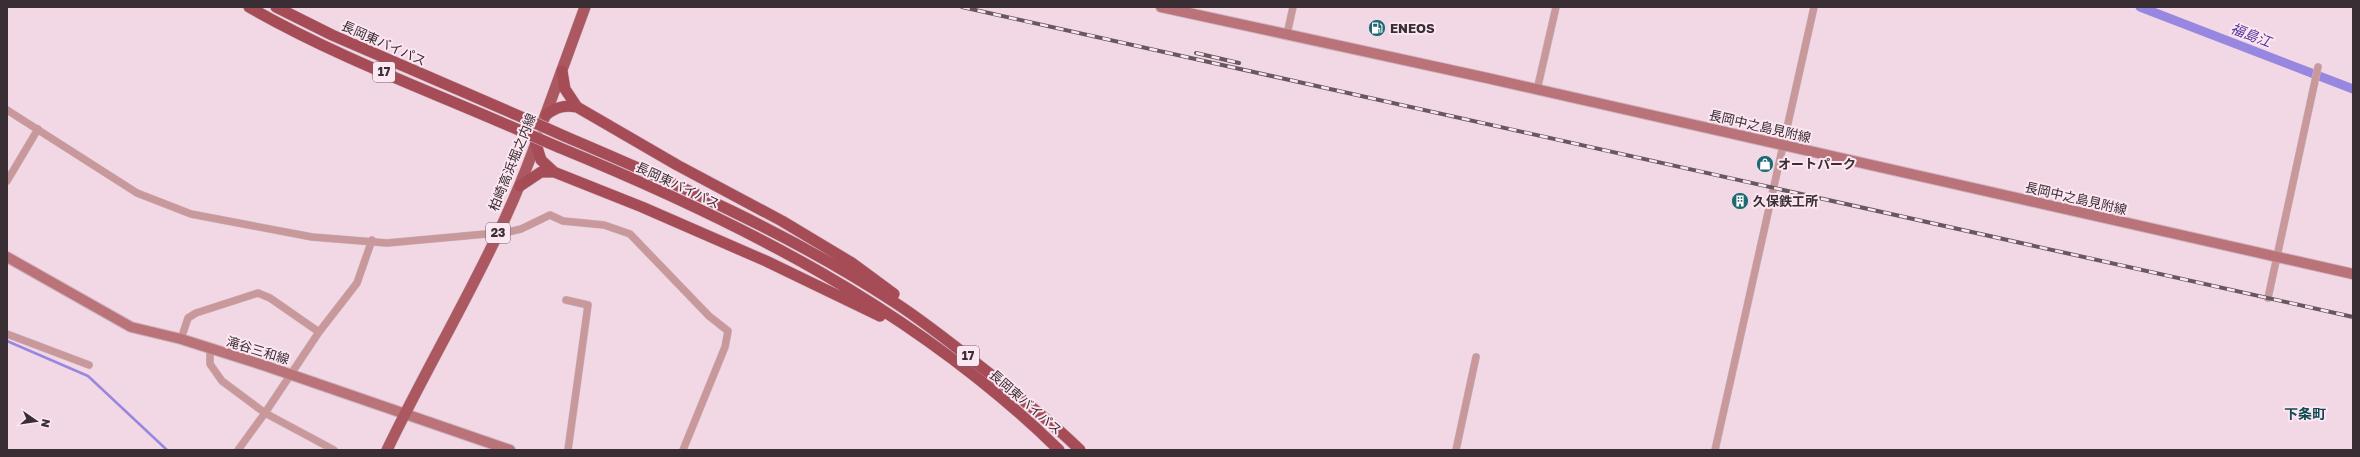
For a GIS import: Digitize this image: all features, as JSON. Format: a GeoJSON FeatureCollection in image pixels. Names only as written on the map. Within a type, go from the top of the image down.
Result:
{"type":"FeatureCollection","features":[{"type":"Feature","properties":{"kind":"highway","name":"長岡東バイパス"},"geometry":{"type":"LineString","coordinates":[[249,7],[313,40],[613,170],[780,248],[838,289],[927,340],[1011,406],[1059,450]]}},
{"type":"Feature","properties":{"kind":"highway","name":"長岡東バイパス"},"geometry":{"type":"LineString","coordinates":[[276,7],[332,35],[618,159],[740,216],[848,274],[893,301],[962,352],[1022,400],[1080,450]]}},
{"type":"Feature","properties":{"kind":"highway"},"geometry":{"type":"LineString","coordinates":[[562,71],[565,89],[577,107]]}},
{"type":"Feature","properties":{"kind":"highway"},"geometry":{"type":"LineString","coordinates":[[546,115],[557,108],[565,106],[577,107],[623,134],[782,221],[852,263],[910,306],[962,352]]}},
{"type":"Feature","properties":{"kind":"highway"},"geometry":{"type":"LineString","coordinates":[[536,144],[541,160],[554,172],[725,244],[838,289]]}},
{"type":"Feature","properties":{"kind":"highway"},"geometry":{"type":"LineString","coordinates":[[520,186],[541,172],[554,172]]}},
{"type":"Feature","properties":{"kind":"highway"},"geometry":{"type":"LineString","coordinates":[[943,352],[1050,450]]}},
{"type":"Feature","properties":{"kind":"main road","name":"柏崎高浜堀之内線"},"geometry":{"type":"LineString","coordinates":[[387,450],[498,233],[520,186],[585,7]]}},
{"type":"Feature","properties":{"kind":"main road","name":"長岡中之島見附線"},"geometry":{"type":"LineString","coordinates":[[1161,7],[1783,145],[2353,274]]}},
{"type":"Feature","properties":{"kind":"main road","name":"滝谷三和線"},"geometry":{"type":"LineString","coordinates":[[7,257],[131,327],[181,339],[292,374],[510,450]]}},
{"type":"Feature","properties":{"kind":"street"},"geometry":{"type":"LineString","coordinates":[[1287,34],[1294,7]]}},
{"type":"Feature","properties":{"kind":"street"},"geometry":{"type":"LineString","coordinates":[[1537,90],[1556,7]]}},
{"type":"Feature","properties":{"kind":"street"},"geometry":{"type":"LineString","coordinates":[[1715,450],[1814,7]]}},
{"type":"Feature","properties":{"kind":"street"},"geometry":{"type":"LineString","coordinates":[[2268,298],[2318,67]]}},
{"type":"Feature","properties":{"kind":"street"},"geometry":{"type":"LineString","coordinates":[[7,110],[122,185],[153,201],[191,214],[312,236],[372,240],[387,243],[498,233],[521,229],[550,215],[563,221],[604,225],[630,234],[685,292],[728,331],[725,347],[683,450]]}},
{"type":"Feature","properties":{"kind":"street"},"geometry":{"type":"LineString","coordinates":[[7,181],[38,129]]}},
{"type":"Feature","properties":{"kind":"street"},"geometry":{"type":"LineString","coordinates":[[238,450],[292,374],[318,332],[357,283],[372,240]]}},
{"type":"Feature","properties":{"kind":"street"},"geometry":{"type":"LineString","coordinates":[[181,339],[188,318],[196,313],[258,293],[270,298],[318,332]]}},
{"type":"Feature","properties":{"kind":"street"},"geometry":{"type":"LineString","coordinates":[[566,300],[588,305],[568,450]]}},
{"type":"Feature","properties":{"kind":"street"},"geometry":{"type":"LineString","coordinates":[[7,334],[89,365]]}},
{"type":"Feature","properties":{"kind":"street"},"geometry":{"type":"LineString","coordinates":[[210,349],[210,364],[216,375],[265,413],[334,450]]}},
{"type":"Feature","properties":{"kind":"street"},"geometry":{"type":"LineString","coordinates":[[1456,450],[1476,357]]}},
{"type":"Feature","properties":{"kind":"waterway","name":"福島江"},"geometry":{"type":"LineString","coordinates":[[2140,7],[2353,89]]}},
{"type":"Feature","properties":{"kind":"waterway"},"geometry":{"type":"LineString","coordinates":[[7,341],[88,376],[167,450]]}},
{"type":"Feature","properties":{"kind":"railway"},"geometry":{"type":"LineString","coordinates":[[962,7],[2353,317]]}},
{"type":"Feature","properties":{"kind":"railway"},"geometry":{"type":"LineString","coordinates":[[1196,53],[1239,63]]}},
{"type":"Feature","properties":{"kind":"place","name":"ENEOS"},"geometry":{"type":"Point","coordinates":[1377,28]}},
{"type":"Feature","properties":{"kind":"place","name":"オートパーク"},"geometry":{"type":"Point","coordinates":[1765,164]}},
{"type":"Feature","properties":{"kind":"place","name":"久保鉄工所"},"geometry":{"type":"Point","coordinates":[1740,201]}},
{"type":"Feature","properties":{"kind":"district","name":"下条町"},"geometry":{"type":"Point","coordinates":[2305,414]}}]}
